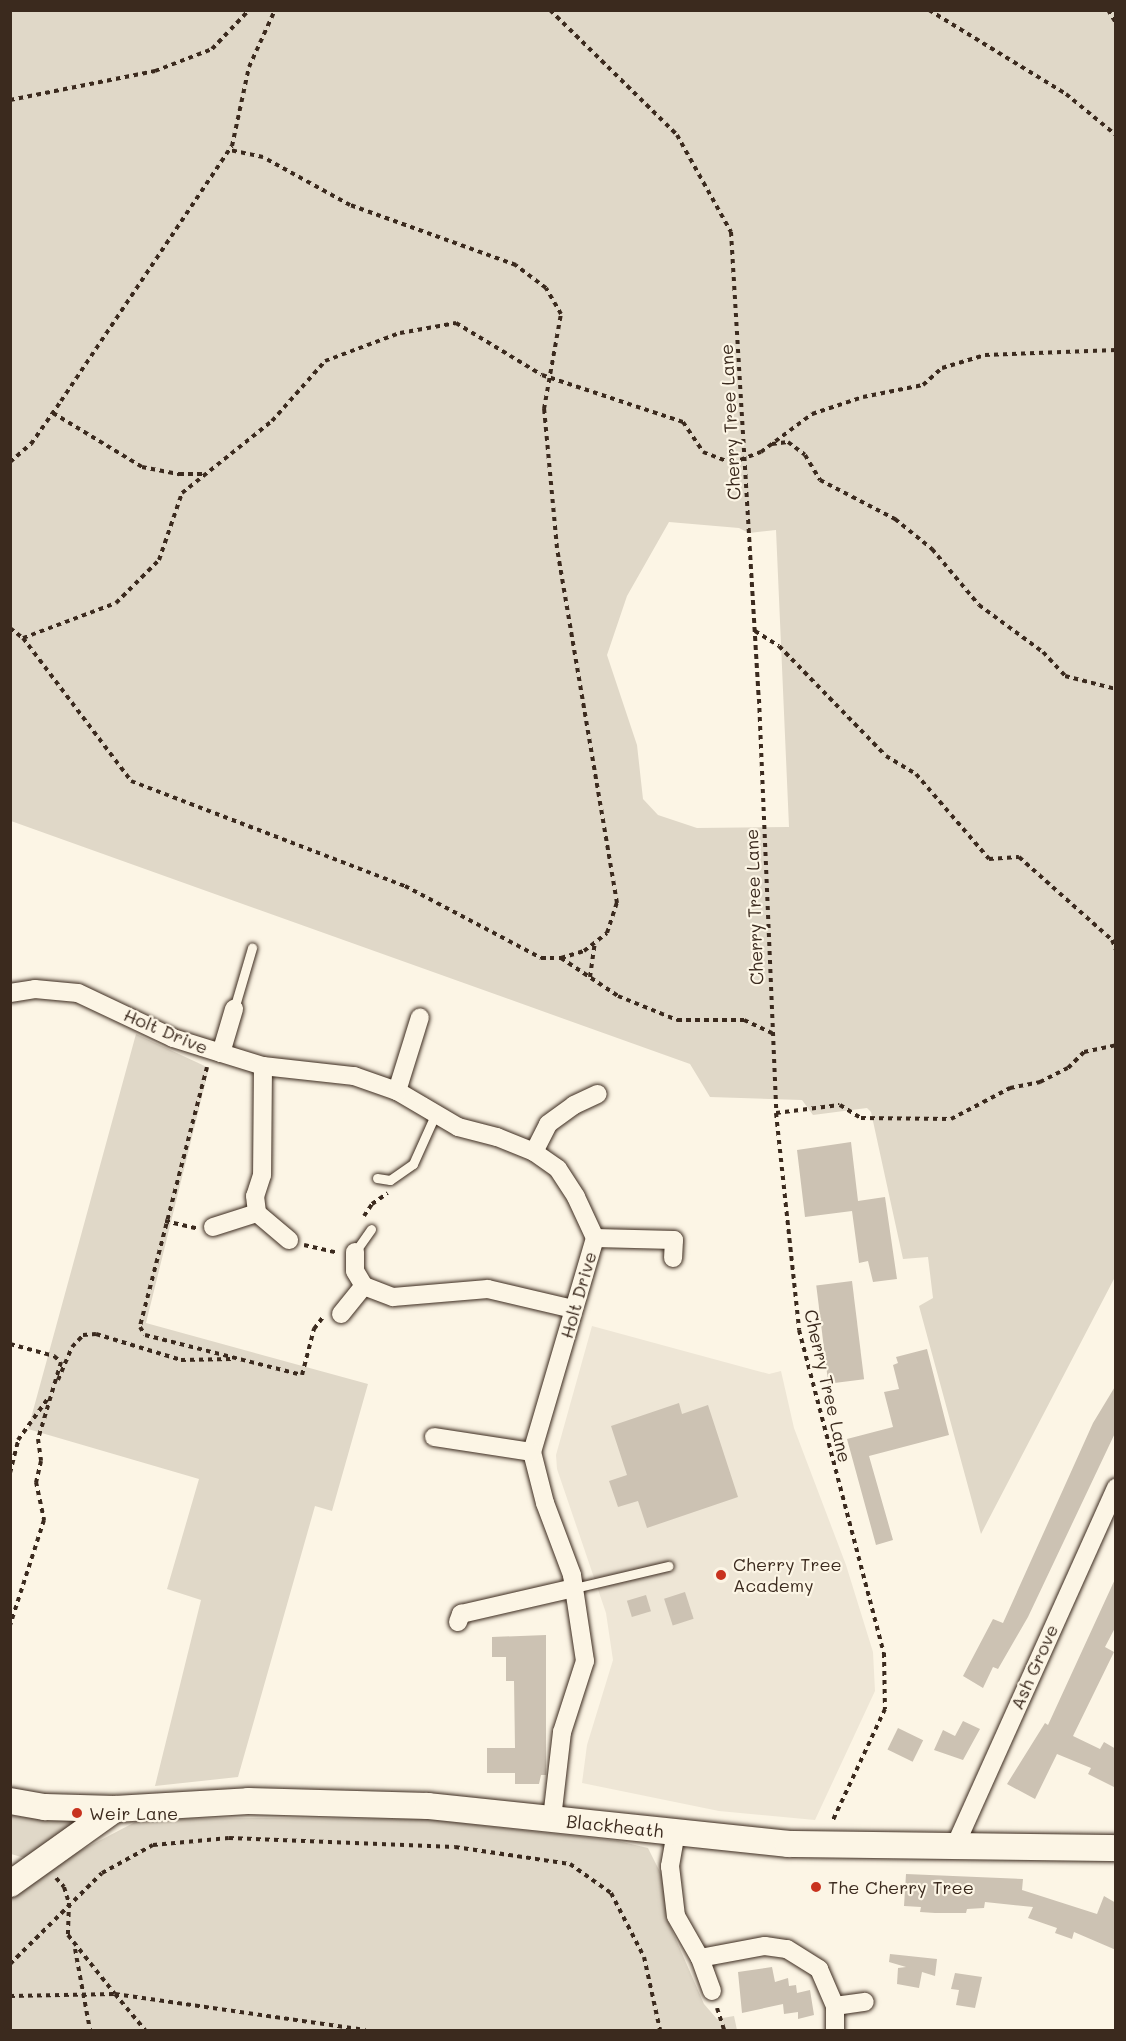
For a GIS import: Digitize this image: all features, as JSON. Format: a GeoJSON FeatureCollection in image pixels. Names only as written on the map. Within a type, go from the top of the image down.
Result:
{"type":"FeatureCollection","features":[{"type":"Feature","properties":{"kind":"main road","name":"Blackheath"},"geometry":{"type":"LineString","coordinates":[[10,1801],[45,1807],[115,1809],[248,1801],[428,1806],[676,1832],[821,1844],[1116,1848]]}},
{"type":"Feature","properties":{"kind":"main road"},"geometry":{"type":"LineString","coordinates":[[10,1884],[115,1809]]}},
{"type":"Feature","properties":{"kind":"street","name":"Holt Drive"},"geometry":{"type":"LineString","coordinates":[[10,993],[35,989],[78,993],[173,1038],[263,1066],[354,1076],[397,1091],[435,1115],[534,1152],[558,1169],[576,1197],[595,1238],[532,1452]]}},
{"type":"Feature","properties":{"kind":"street"},"geometry":{"type":"LineString","coordinates":[[217,1052],[234,1010]]}},
{"type":"Feature","properties":{"kind":"street"},"geometry":{"type":"LineString","coordinates":[[397,1091],[420,1017]]}},
{"type":"Feature","properties":{"kind":"street"},"geometry":{"type":"LineString","coordinates":[[263,1066],[262,1176],[255,1196],[257,1213],[289,1240]]}},
{"type":"Feature","properties":{"kind":"street"},"geometry":{"type":"LineString","coordinates":[[534,1152],[548,1124],[574,1105],[598,1095]]}},
{"type":"Feature","properties":{"kind":"street"},"geometry":{"type":"LineString","coordinates":[[213,1227],[257,1213]]}},
{"type":"Feature","properties":{"kind":"street"},"geometry":{"type":"LineString","coordinates":[[595,1238],[674,1240],[674,1258]]}},
{"type":"Feature","properties":{"kind":"street"},"geometry":{"type":"LineString","coordinates":[[355,1252],[355,1271],[364,1286],[393,1297],[488,1289],[573,1310]]}},
{"type":"Feature","properties":{"kind":"street"},"geometry":{"type":"LineString","coordinates":[[341,1314],[364,1286]]}},
{"type":"Feature","properties":{"kind":"street"},"geometry":{"type":"LineString","coordinates":[[434,1437],[463,1438],[532,1452],[574,1588],[585,1660],[562,1732],[552,1819]]}},
{"type":"Feature","properties":{"kind":"street","name":"Ash Grove"},"geometry":{"type":"LineString","coordinates":[[955,1846],[1116,1488]]}},
{"type":"Feature","properties":{"kind":"street"},"geometry":{"type":"LineString","coordinates":[[461,1612],[574,1588]]}},
{"type":"Feature","properties":{"kind":"street"},"geometry":{"type":"LineString","coordinates":[[676,1832],[670,1866],[676,1916],[700,1958],[712,1991]]}},
{"type":"Feature","properties":{"kind":"street"},"geometry":{"type":"LineString","coordinates":[[700,1958],[765,1946],[787,1949],[819,1969],[834,2006],[836,2031]]}},
{"type":"Feature","properties":{"kind":"street"},"geometry":{"type":"LineString","coordinates":[[834,2006],[865,2002]]}},
{"type":"Feature","properties":{"kind":"lane"},"geometry":{"type":"LineString","coordinates":[[234,1010],[252,948]]}},
{"type":"Feature","properties":{"kind":"lane"},"geometry":{"type":"LineString","coordinates":[[377,1178],[390,1180],[413,1164],[435,1115]]}},
{"type":"Feature","properties":{"kind":"lane"},"geometry":{"type":"LineString","coordinates":[[355,1252],[371,1229]]}},
{"type":"Feature","properties":{"kind":"lane"},"geometry":{"type":"LineString","coordinates":[[574,1588],[669,1566]]}},
{"type":"Feature","properties":{"kind":"path"},"geometry":{"type":"LineString","coordinates":[[10,100],[155,71],[212,49],[249,10]]}},
{"type":"Feature","properties":{"kind":"path"},"geometry":{"type":"LineString","coordinates":[[10,462],[31,444],[53,413],[230,150],[249,67],[275,10]]}},
{"type":"Feature","properties":{"kind":"path","name":"Cherry Tree Lane"},"geometry":{"type":"LineString","coordinates":[[550,10],[677,135],[731,232],[755,631],[776,1113],[798,1330],[884,1653],[885,1709],[821,1844]]}},
{"type":"Feature","properties":{"kind":"path"},"geometry":{"type":"LineString","coordinates":[[929,10],[1066,94],[1116,135]]}},
{"type":"Feature","properties":{"kind":"path"},"geometry":{"type":"LineString","coordinates":[[1108,10],[1116,23]]}},
{"type":"Feature","properties":{"kind":"path"},"geometry":{"type":"LineString","coordinates":[[10,628],[23,638],[131,781],[405,886],[541,958],[561,958],[584,951],[607,933],[617,903],[557,548],[544,409],[552,379],[561,314],[546,288],[516,265],[350,205],[262,157],[230,150]]}},
{"type":"Feature","properties":{"kind":"path"},"geometry":{"type":"LineString","coordinates":[[23,638],[116,603],[159,561],[182,493],[272,422],[325,361],[400,333],[456,323],[552,379],[683,422],[703,452],[732,463],[772,444],[812,414],[863,397],[923,385],[942,368],[985,355],[1116,348]]}},
{"type":"Feature","properties":{"kind":"path"},"geometry":{"type":"LineString","coordinates":[[53,413],[142,467],[179,474],[205,474]]}},
{"type":"Feature","properties":{"kind":"path"},"geometry":{"type":"LineString","coordinates":[[772,444],[788,442],[806,455],[820,480],[895,519],[932,549],[979,605],[1043,652],[1065,676],[1116,689]]}},
{"type":"Feature","properties":{"kind":"path"},"geometry":{"type":"LineString","coordinates":[[755,631],[779,646],[886,756],[916,774],[989,859],[1019,857],[1112,940],[1116,950]]}},
{"type":"Feature","properties":{"kind":"path"},"geometry":{"type":"LineString","coordinates":[[590,977],[595,943]]}},
{"type":"Feature","properties":{"kind":"path"},"geometry":{"type":"LineString","coordinates":[[561,958],[618,996],[676,1020],[744,1020],[772,1033]]}},
{"type":"Feature","properties":{"kind":"path"},"geometry":{"type":"LineString","coordinates":[[776,1113],[840,1105],[861,1118],[951,1119],[1010,1088],[1040,1082],[1068,1068],[1084,1052],[1116,1045]]}},
{"type":"Feature","properties":{"kind":"path"},"geometry":{"type":"LineString","coordinates":[[217,1052],[165,1221],[140,1327],[145,1335],[302,1375],[319,1322],[336,1307],[341,1314]]}},
{"type":"Feature","properties":{"kind":"path"},"geometry":{"type":"LineString","coordinates":[[165,1221],[208,1231],[213,1227]]}},
{"type":"Feature","properties":{"kind":"path"},"geometry":{"type":"LineString","coordinates":[[289,1240],[329,1253],[355,1252]]}},
{"type":"Feature","properties":{"kind":"path"},"geometry":{"type":"LineString","coordinates":[[10,1473],[18,1440],[52,1393],[72,1347],[83,1335],[96,1334],[181,1360],[238,1359]]}},
{"type":"Feature","properties":{"kind":"path"},"geometry":{"type":"LineString","coordinates":[[10,1344],[54,1356],[61,1362],[38,1439],[41,1461],[36,1482],[44,1520],[14,1624],[10,1625]]}},
{"type":"Feature","properties":{"kind":"path"},"geometry":{"type":"LineString","coordinates":[[10,1964],[69,1904],[119,1861],[153,1845],[187,1840],[308,1839],[455,1847],[570,1864],[612,1893],[644,1957],[660,2031]]}},
{"type":"Feature","properties":{"kind":"path"},"geometry":{"type":"LineString","coordinates":[[41,1862],[64,1887],[69,1904],[68,1935],[75,1948],[145,2031]]}},
{"type":"Feature","properties":{"kind":"path"},"geometry":{"type":"LineString","coordinates":[[75,1948],[90,2031]]}},
{"type":"Feature","properties":{"kind":"path"},"geometry":{"type":"LineString","coordinates":[[10,1996],[115,1994],[365,2031]]}},
{"type":"Feature","properties":{"kind":"shaded area"},"geometry":{"type":"Polygon","coordinates":[[[10,11],[1115,11],[1115,1277],[981,1534],[919,1306],[933,1298],[928,1257],[903,1259],[871,1112],[867,1108],[813,1115],[802,1100],[710,1097],[690,1064],[11,821],[10,11]],[[669,522],[627,596],[607,655],[637,745],[643,799],[658,815],[697,828],[789,827],[776,530],[749,533],[739,528],[669,522]]]}},
{"type":"Feature","properties":{"kind":"shaded area"},"geometry":{"type":"Polygon","coordinates":[[[136,1034],[209,1068],[146,1323],[368,1384],[332,1511],[315,1506],[238,1777],[155,1786],[201,1600],[167,1589],[199,1479],[28,1429],[136,1034]]]}},
{"type":"Feature","properties":{"kind":"shaded area","name":"Cherry Tree Academy"},"geometry":{"type":"Polygon","coordinates":[[[592,1326],[769,1374],[781,1371],[794,1428],[846,1565],[873,1652],[875,1691],[815,1820],[719,1811],[582,1783],[587,1745],[613,1660],[606,1613],[557,1469],[556,1455],[592,1326]]]}},
{"type":"Feature","properties":{"kind":"shaded area"},"geometry":{"type":"Polygon","coordinates":[[[10,1816],[83,1818],[28,1859],[11,1854],[10,1816]]]}},
{"type":"Feature","properties":{"kind":"shaded area"},"geometry":{"type":"Polygon","coordinates":[[[141,1819],[425,1819],[618,1841],[648,1848],[662,1876],[667,1919],[704,2004],[717,2019],[734,2016],[737,2030],[11,2030],[11,1894],[74,1854],[141,1819]]]}},
{"type":"Feature","properties":{"kind":"building"},"geometry":{"type":"Polygon","coordinates":[[[851,1142],[858,1201],[885,1197],[897,1279],[873,1282],[868,1261],[859,1263],[852,1211],[805,1217],[797,1150],[851,1142]]]}},
{"type":"Feature","properties":{"kind":"building"},"geometry":{"type":"Polygon","coordinates":[[[852,1281],[864,1379],[828,1384],[816,1285],[852,1281]]]}},
{"type":"Feature","properties":{"kind":"building"},"geometry":{"type":"Polygon","coordinates":[[[927,1349],[949,1435],[869,1456],[893,1540],[876,1545],[847,1439],[893,1427],[884,1392],[899,1389],[893,1365],[898,1363],[896,1357],[927,1349]]]}},
{"type":"Feature","properties":{"kind":"building"},"geometry":{"type":"Polygon","coordinates":[[[1116,1385],[1116,1431],[1028,1617],[998,1669],[993,1667],[983,1688],[963,1676],[993,1619],[1003,1623],[1093,1423],[1116,1385]]]}},
{"type":"Feature","properties":{"kind":"building"},"geometry":{"type":"Polygon","coordinates":[[[679,1403],[682,1414],[708,1405],[738,1497],[647,1528],[638,1501],[618,1507],[609,1481],[627,1475],[611,1426],[679,1403]]]}},
{"type":"Feature","properties":{"kind":"building"},"geometry":{"type":"Polygon","coordinates":[[[1116,1577],[1116,1626],[1105,1647],[1114,1652],[1073,1736],[1100,1749],[1104,1742],[1116,1749],[1116,1788],[1088,1774],[1091,1768],[1057,1754],[1035,1799],[1007,1784],[1045,1723],[1048,1725],[1116,1577]]]}},
{"type":"Feature","properties":{"kind":"building"},"geometry":{"type":"Polygon","coordinates":[[[685,1592],[694,1619],[673,1625],[664,1599],[685,1592]]]}},
{"type":"Feature","properties":{"kind":"building"},"geometry":{"type":"Polygon","coordinates":[[[646,1595],[651,1611],[632,1617],[627,1601],[646,1595]]]}},
{"type":"Feature","properties":{"kind":"building"},"geometry":{"type":"Polygon","coordinates":[[[546,1635],[546,1775],[541,1775],[539,1784],[515,1784],[515,1773],[487,1773],[487,1748],[515,1748],[514,1681],[506,1681],[506,1657],[492,1657],[492,1637],[546,1635]]]}},
{"type":"Feature","properties":{"kind":"building"},"geometry":{"type":"Polygon","coordinates":[[[963,1721],[980,1729],[963,1760],[934,1750],[943,1730],[955,1736],[963,1721]]]}},
{"type":"Feature","properties":{"kind":"building"},"geometry":{"type":"Polygon","coordinates":[[[898,1728],[923,1740],[913,1762],[887,1750],[898,1728]]]}},
{"type":"Feature","properties":{"kind":"building"},"geometry":{"type":"Polygon","coordinates":[[[906,1874],[1023,1879],[1022,1890],[1097,1914],[1104,1896],[1116,1903],[1116,1950],[1074,1932],[1072,1939],[1055,1933],[1057,1928],[1028,1918],[1033,1907],[985,1902],[984,1908],[967,1909],[966,1913],[920,1912],[921,1907],[904,1906],[906,1874]]]}},
{"type":"Feature","properties":{"kind":"building"},"geometry":{"type":"Polygon","coordinates":[[[890,1954],[937,1959],[935,1976],[922,1972],[919,1988],[897,1984],[898,1968],[906,1967],[889,1962],[890,1954]]]}},
{"type":"Feature","properties":{"kind":"building"},"geometry":{"type":"Polygon","coordinates":[[[772,1967],[775,1982],[788,1978],[789,1986],[796,1985],[797,1993],[810,1990],[814,2015],[798,2019],[798,2012],[784,2014],[783,2004],[742,2013],[738,1972],[772,1967]]]}},
{"type":"Feature","properties":{"kind":"building"},"geometry":{"type":"Polygon","coordinates":[[[955,1973],[982,1977],[975,2008],[956,2005],[959,1990],[951,1989],[955,1973]]]}},
{"type":"Feature","properties":{"kind":"place","name":"Cherry Tree Academy"},"geometry":{"type":"Point","coordinates":[721,1575]}},
{"type":"Feature","properties":{"kind":"place","name":"Weir Lane"},"geometry":{"type":"Point","coordinates":[77,1813]}},
{"type":"Feature","properties":{"kind":"place","name":"The Cherry Tree"},"geometry":{"type":"Point","coordinates":[816,1887]}}]}
